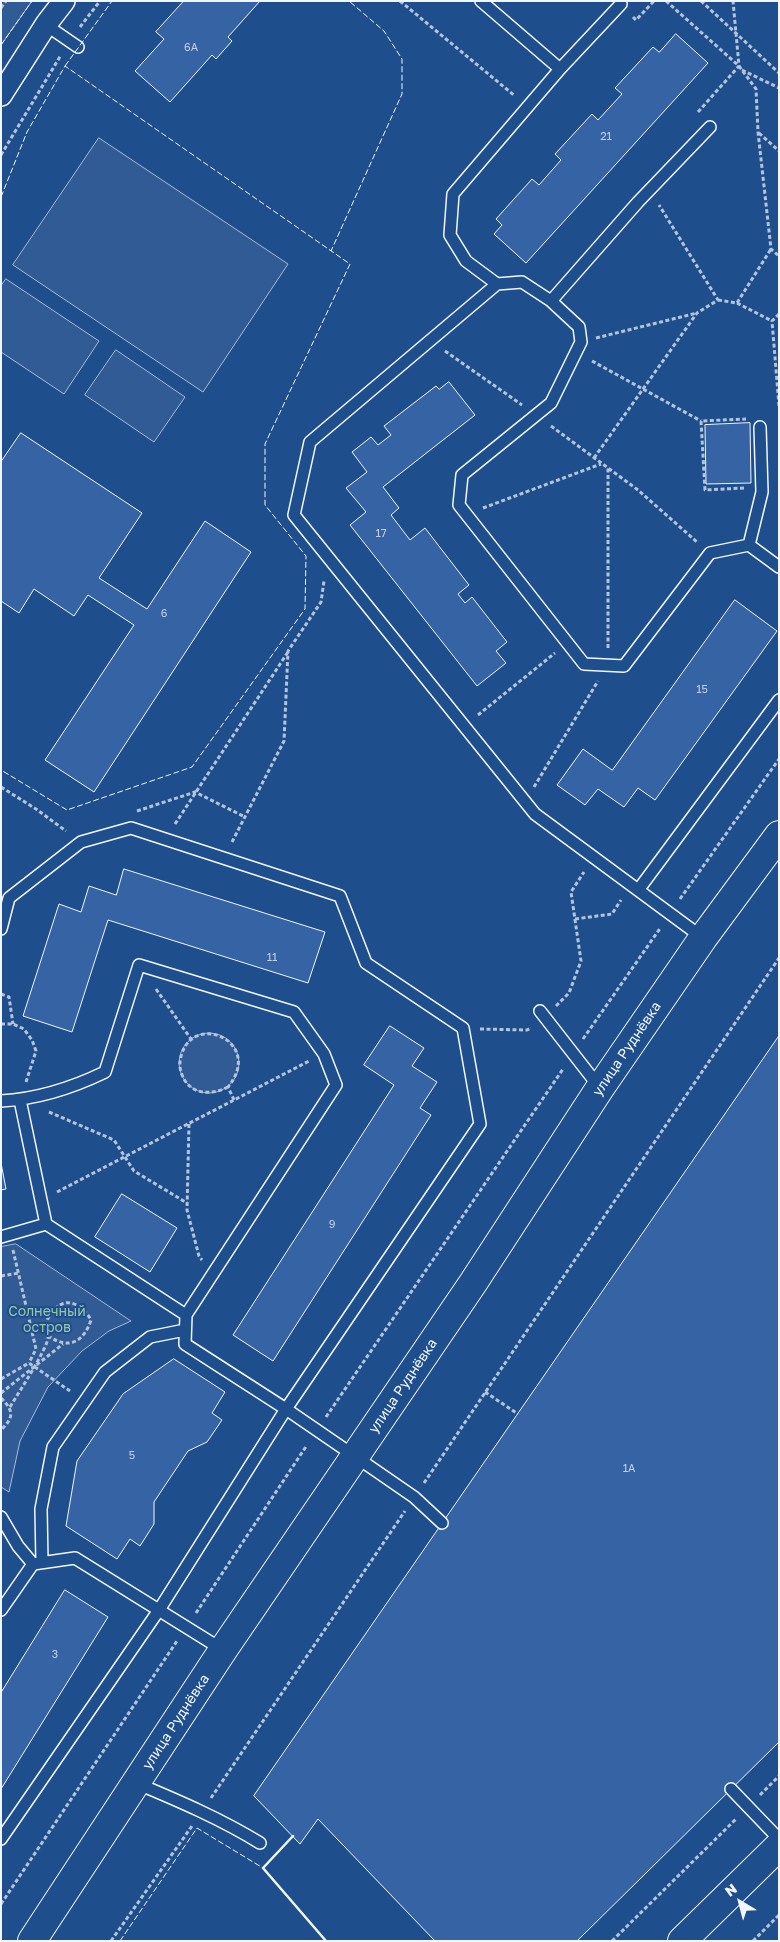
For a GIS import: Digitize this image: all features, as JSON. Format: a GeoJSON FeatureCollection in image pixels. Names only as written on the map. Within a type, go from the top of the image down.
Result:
{"type":"FeatureCollection","features":[{"type":"Feature","properties":{"kind":"street"},"geometry":{"type":"LineString","coordinates":[[1,96],[46,25],[64,1]]}},
{"type":"Feature","properties":{"kind":"street","name":"улица Руднёвка"},"geometry":{"type":"LineString","coordinates":[[32,1941],[223,1650],[473,1283],[600,1088],[703,938],[779,835]]}},
{"type":"Feature","properties":{"kind":"street"},"geometry":{"type":"LineString","coordinates":[[682,1941],[779,1846]]}},
{"type":"Feature","properties":{"kind":"lane"},"geometry":{"type":"LineString","coordinates":[[481,1],[560,69]]}},
{"type":"Feature","properties":{"kind":"lane"},"geometry":{"type":"LineString","coordinates":[[497,284],[466,260],[450,235],[453,194],[560,69],[621,4]]}},
{"type":"Feature","properties":{"kind":"lane"},"geometry":{"type":"LineString","coordinates":[[46,25],[74,44]]}},
{"type":"Feature","properties":{"kind":"lane"},"geometry":{"type":"LineString","coordinates":[[551,301],[650,190],[710,127]]}},
{"type":"Feature","properties":{"kind":"lane"},"geometry":{"type":"LineString","coordinates":[[703,938],[535,814],[294,515],[310,442],[497,284],[522,282],[551,301],[579,327],[578,347],[551,403],[462,475],[459,505],[584,664],[624,666],[710,553],[749,544]]}},
{"type":"Feature","properties":{"kind":"lane"},"geometry":{"type":"LineString","coordinates":[[749,544],[762,489],[760,427]]}},
{"type":"Feature","properties":{"kind":"lane"},"geometry":{"type":"LineString","coordinates":[[749,544],[779,567]]}},
{"type":"Feature","properties":{"kind":"lane"},"geometry":{"type":"LineString","coordinates":[[635,887],[779,700]]}},
{"type":"Feature","properties":{"kind":"lane"},"geometry":{"type":"LineString","coordinates":[[1,929],[9,898],[81,842],[131,828],[340,896],[366,963],[463,1028],[480,1124],[286,1409],[159,1610],[1,1839]]}},
{"type":"Feature","properties":{"kind":"lane"},"geometry":{"type":"LineString","coordinates":[[1,1101],[20,1100],[75,1087],[105,1072],[139,965],[294,1012],[324,1054],[336,1085],[186,1315],[184,1344],[286,1409],[414,1497],[442,1523]]}},
{"type":"Feature","properties":{"kind":"lane"},"geometry":{"type":"LineString","coordinates":[[542,1014],[600,1088]]}},
{"type":"Feature","properties":{"kind":"lane"},"geometry":{"type":"LineString","coordinates":[[20,1100],[46,1224],[186,1315]]}},
{"type":"Feature","properties":{"kind":"lane"},"geometry":{"type":"LineString","coordinates":[[6,1236],[46,1224]]}},
{"type":"Feature","properties":{"kind":"lane"},"geometry":{"type":"LineString","coordinates":[[1,1610],[37,1563],[41,1509],[53,1447],[105,1372],[150,1337],[185,1330]]}},
{"type":"Feature","properties":{"kind":"lane"},"geometry":{"type":"LineString","coordinates":[[1,1517],[18,1546],[37,1563],[75,1558],[223,1650]]}},
{"type":"Feature","properties":{"kind":"lane"},"geometry":{"type":"LineString","coordinates":[[136,1783],[202,1811],[260,1843]]}},
{"type":"Feature","properties":{"kind":"lane"},"geometry":{"type":"LineString","coordinates":[[731,1789],[779,1839]]}},
{"type":"Feature","properties":{"kind":"path"},"geometry":{"type":"LineString","coordinates":[[1,8],[6,1]]}},
{"type":"Feature","properties":{"kind":"path"},"geometry":{"type":"LineString","coordinates":[[1,155],[100,1]]}},
{"type":"Feature","properties":{"kind":"path"},"geometry":{"type":"LineString","coordinates":[[400,1],[528,106]]}},
{"type":"Feature","properties":{"kind":"path"},"geometry":{"type":"LineString","coordinates":[[666,1],[739,66],[756,89],[758,132],[771,250],[737,303]]}},
{"type":"Feature","properties":{"kind":"path"},"geometry":{"type":"LineString","coordinates":[[701,1],[779,72]]}},
{"type":"Feature","properties":{"kind":"path"},"geometry":{"type":"LineString","coordinates":[[710,127],[696,114],[739,66],[733,1]]}},
{"type":"Feature","properties":{"kind":"path"},"geometry":{"type":"LineString","coordinates":[[742,70],[779,88]]}},
{"type":"Feature","properties":{"kind":"path"},"geometry":{"type":"LineString","coordinates":[[758,132],[779,151]]}},
{"type":"Feature","properties":{"kind":"path"},"geometry":{"type":"LineString","coordinates":[[650,190],[718,300]]}},
{"type":"Feature","properties":{"kind":"path"},"geometry":{"type":"LineString","coordinates":[[771,250],[779,256]]}},
{"type":"Feature","properties":{"kind":"path"},"geometry":{"type":"LineString","coordinates":[[578,347],[697,313],[718,300],[737,303],[772,321]]}},
{"type":"Feature","properties":{"kind":"path"},"geometry":{"type":"LineString","coordinates":[[594,458],[697,313]]}},
{"type":"Feature","properties":{"kind":"path"},"geometry":{"type":"LineString","coordinates":[[779,314],[772,321],[779,406]]}},
{"type":"Feature","properties":{"kind":"path"},"geometry":{"type":"LineString","coordinates":[[430,340],[638,490],[710,553]]}},
{"type":"Feature","properties":{"kind":"path"},"geometry":{"type":"LineString","coordinates":[[578,347],[642,389],[700,421],[758,419],[760,427]]}},
{"type":"Feature","properties":{"kind":"path"},"geometry":{"type":"LineString","coordinates":[[700,421],[705,490],[753,487],[762,489]]}},
{"type":"Feature","properties":{"kind":"path"},"geometry":{"type":"LineString","coordinates":[[466,514],[602,463]]}},
{"type":"Feature","properties":{"kind":"path"},"geometry":{"type":"LineString","coordinates":[[525,801],[608,666],[608,468]]}},
{"type":"Feature","properties":{"kind":"path"},"geometry":{"type":"LineString","coordinates":[[164,839],[321,602],[327,556]]}},
{"type":"Feature","properties":{"kind":"path"},"geometry":{"type":"LineString","coordinates":[[465,727],[567,643]]}},
{"type":"Feature","properties":{"kind":"path"},"geometry":{"type":"LineString","coordinates":[[224,858],[284,741],[288,651]]}},
{"type":"Feature","properties":{"kind":"path"},"geometry":{"type":"LineString","coordinates":[[1,1904],[317,1430],[573,1053],[779,759]]}},
{"type":"Feature","properties":{"kind":"path"},"geometry":{"type":"LineString","coordinates":[[1,787],[36,809],[81,842]]}},
{"type":"Feature","properties":{"kind":"path"},"geometry":{"type":"LineString","coordinates":[[133,813],[195,792],[245,817]]}},
{"type":"Feature","properties":{"kind":"path"},"geometry":{"type":"LineString","coordinates":[[463,1028],[527,1030],[542,1014],[568,993],[581,961],[571,892],[594,857]]}},
{"type":"Feature","properties":{"kind":"path"},"geometry":{"type":"LineString","coordinates":[[575,919],[612,914],[635,887]]}},
{"type":"Feature","properties":{"kind":"path"},"geometry":{"type":"LineString","coordinates":[[111,1941],[202,1811],[779,958]]}},
{"type":"Feature","properties":{"kind":"path"},"geometry":{"type":"LineString","coordinates":[[139,965],[191,1040]]}},
{"type":"Feature","properties":{"kind":"path"},"geometry":{"type":"LineString","coordinates":[[1,994],[9,997],[13,1024]]}},
{"type":"Feature","properties":{"kind":"path"},"geometry":{"type":"LineString","coordinates":[[1,1024],[13,1024],[24,1029],[36,1050],[20,1100],[114,1140],[134,1171],[187,1203]]}},
{"type":"Feature","properties":{"kind":"path"},"geometry":{"type":"LineString","coordinates":[[212,1034],[223,1037],[232,1044],[237,1054],[239,1066],[236,1077],[228,1087],[217,1092],[205,1093],[194,1089],[185,1081],[180,1071],[179,1059],[183,1048],[191,1040],[201,1035],[212,1034]]}},
{"type":"Feature","properties":{"kind":"path"},"geometry":{"type":"LineString","coordinates":[[41,1200],[324,1054]]}},
{"type":"Feature","properties":{"kind":"path"},"geometry":{"type":"LineString","coordinates":[[228,1087],[234,1100]]}},
{"type":"Feature","properties":{"kind":"path"},"geometry":{"type":"LineString","coordinates":[[189,1124],[187,1210],[199,1256],[212,1275]]}},
{"type":"Feature","properties":{"kind":"path"},"geometry":{"type":"LineString","coordinates":[[1,1379],[29,1363],[36,1350],[18,1273],[6,1236]]}},
{"type":"Feature","properties":{"kind":"path"},"geometry":{"type":"LineString","coordinates":[[1,1276],[18,1273]]}},
{"type":"Feature","properties":{"kind":"path"},"geometry":{"type":"LineString","coordinates":[[1,1393],[35,1367],[63,1344],[75,1342],[88,1330],[91,1320],[86,1311],[78,1305],[68,1302],[59,1305],[51,1313],[47,1321],[50,1337],[35,1367],[10,1407],[10,1421],[1,1430]]}},
{"type":"Feature","properties":{"kind":"path"},"geometry":{"type":"LineString","coordinates":[[50,1337],[63,1344]]}},
{"type":"Feature","properties":{"kind":"path"},"geometry":{"type":"LineString","coordinates":[[29,1363],[85,1401]]}},
{"type":"Feature","properties":{"kind":"path"},"geometry":{"type":"LineString","coordinates":[[485,1392],[518,1414]]}},
{"type":"Feature","properties":{"kind":"path"},"geometry":{"type":"LineString","coordinates":[[1,1398],[10,1407]]}},
{"type":"Feature","properties":{"kind":"path"},"geometry":{"type":"LineString","coordinates":[[612,1941],[779,1776]]}},
{"type":"Feature","properties":{"kind":"path"},"geometry":{"type":"LineString","coordinates":[[753,1941],[779,1915]]}},
{"type":"Feature","properties":{"kind":"shaded area"},"geometry":{"type":"Polygon","coordinates":[[[1,1],[32,1],[1,45],[1,1]]]}},
{"type":"Feature","properties":{"kind":"shaded area"},"geometry":{"type":"Polygon","coordinates":[[[99,138],[288,264],[203,392],[13,265],[99,138]]]}},
{"type":"Feature","properties":{"kind":"shaded area"},"geometry":{"type":"Polygon","coordinates":[[[6,279],[99,341],[64,394],[1,352],[1,286],[6,279]]]}},
{"type":"Feature","properties":{"kind":"shaded area"},"geometry":{"type":"Polygon","coordinates":[[[116,350],[185,397],[154,442],[85,395],[116,350]]]}},
{"type":"Feature","properties":{"kind":"shaded area"},"geometry":{"type":"Polygon","coordinates":[[[209,1033],[225,1038],[230,1042],[234,1047],[239,1063],[234,1079],[230,1084],[225,1088],[209,1093],[193,1088],[188,1084],[184,1079],[179,1063],[184,1047],[188,1042],[193,1038],[209,1033]]]}},
{"type":"Feature","properties":{"kind":"shaded area","name":"Солнечный остров"},"geometry":{"type":"Polygon","coordinates":[[[16,1244],[131,1321],[109,1331],[82,1351],[48,1387],[20,1441],[9,1492],[1,1487],[1,1247],[16,1244]]]}},
{"type":"Feature","properties":{"kind":"building"},"geometry":{"type":"Polygon","coordinates":[[[184,1],[260,1],[228,37],[232,41],[216,59],[212,55],[170,102],[135,71],[164,39],[156,32],[184,1]]]}},
{"type":"Feature","properties":{"kind":"building"},"geometry":{"type":"Polygon","coordinates":[[[676,34],[708,63],[526,263],[494,234],[502,225],[496,219],[532,179],[539,185],[561,160],[555,154],[592,114],[598,120],[622,94],[615,88],[653,47],[659,52],[676,34]]]}},
{"type":"Feature","properties":{"kind":"building"},"geometry":{"type":"Polygon","coordinates":[[[449,382],[475,415],[383,487],[399,508],[391,515],[410,540],[425,528],[469,585],[458,594],[465,603],[472,597],[507,642],[496,651],[506,663],[477,686],[350,525],[366,512],[346,488],[367,472],[352,452],[371,437],[378,445],[391,435],[384,426],[436,386],[439,389],[449,382]]]}},
{"type":"Feature","properties":{"kind":"building"},"geometry":{"type":"Polygon","coordinates":[[[750,423],[751,483],[706,484],[705,425],[750,423]]]}},
{"type":"Feature","properties":{"kind":"building"},"geometry":{"type":"Polygon","coordinates":[[[21,433],[142,513],[99,578],[147,609],[205,521],[251,552],[94,792],[45,760],[134,625],[88,595],[74,616],[34,589],[19,613],[1,601],[1,462],[21,433]]]}},
{"type":"Feature","properties":{"kind":"building"},"geometry":{"type":"Polygon","coordinates":[[[735,600],[777,631],[655,800],[638,788],[624,807],[598,789],[585,805],[557,785],[583,749],[612,770],[735,600]]]}},
{"type":"Feature","properties":{"kind":"building"},"geometry":{"type":"Polygon","coordinates":[[[124,869],[325,932],[308,983],[108,920],[72,1032],[23,1016],[59,904],[81,912],[89,886],[116,895],[124,869]]]}},
{"type":"Feature","properties":{"kind":"building"},"geometry":{"type":"Polygon","coordinates":[[[390,1026],[424,1048],[412,1066],[437,1082],[420,1108],[431,1115],[273,1361],[233,1335],[394,1085],[364,1065],[390,1026]]]}},
{"type":"Feature","properties":{"kind":"building"},"geometry":{"type":"Polygon","coordinates":[[[779,1036],[779,1742],[577,1941],[435,1941],[318,1819],[300,1844],[254,1796],[779,1036]]]}},
{"type":"Feature","properties":{"kind":"building"},"geometry":{"type":"Polygon","coordinates":[[[1,1163],[6,1189],[1,1190],[1,1163]]]}},
{"type":"Feature","properties":{"kind":"building"},"geometry":{"type":"Polygon","coordinates":[[[122,1194],[177,1228],[150,1272],[95,1237],[122,1194]]]}},
{"type":"Feature","properties":{"kind":"building"},"geometry":{"type":"Polygon","coordinates":[[[174,1359],[225,1392],[212,1413],[222,1420],[207,1442],[188,1451],[154,1502],[154,1524],[140,1546],[130,1539],[117,1559],[66,1526],[77,1461],[123,1394],[174,1359]]]}},
{"type":"Feature","properties":{"kind":"building"},"geometry":{"type":"Polygon","coordinates":[[[65,1590],[108,1617],[1,1789],[1,1693],[65,1590]]]}},
{"type":"Feature","properties":{"kind":"fence"},"geometry":{"type":"LineString","coordinates":[[1,45],[32,1]]}},
{"type":"Feature","properties":{"kind":"fence"},"geometry":{"type":"LineString","coordinates":[[65,66],[112,1]]}},
{"type":"Feature","properties":{"kind":"fence"},"geometry":{"type":"LineString","coordinates":[[330,250],[402,94],[402,59],[384,31],[349,1]]}},
{"type":"Feature","properties":{"kind":"fence"},"geometry":{"type":"LineString","coordinates":[[1,197],[27,132],[65,66],[350,264],[265,444],[265,505],[306,556],[305,609],[192,767],[67,810],[1,770]]}},
{"type":"Feature","properties":{"kind":"fence"},"geometry":{"type":"LineString","coordinates":[[120,1941],[197,1828],[263,1868]]}},
{"type":"Feature","properties":{"kind":"wall"},"geometry":{"type":"LineString","coordinates":[[293,1836],[263,1868],[326,1941]]}}]}
